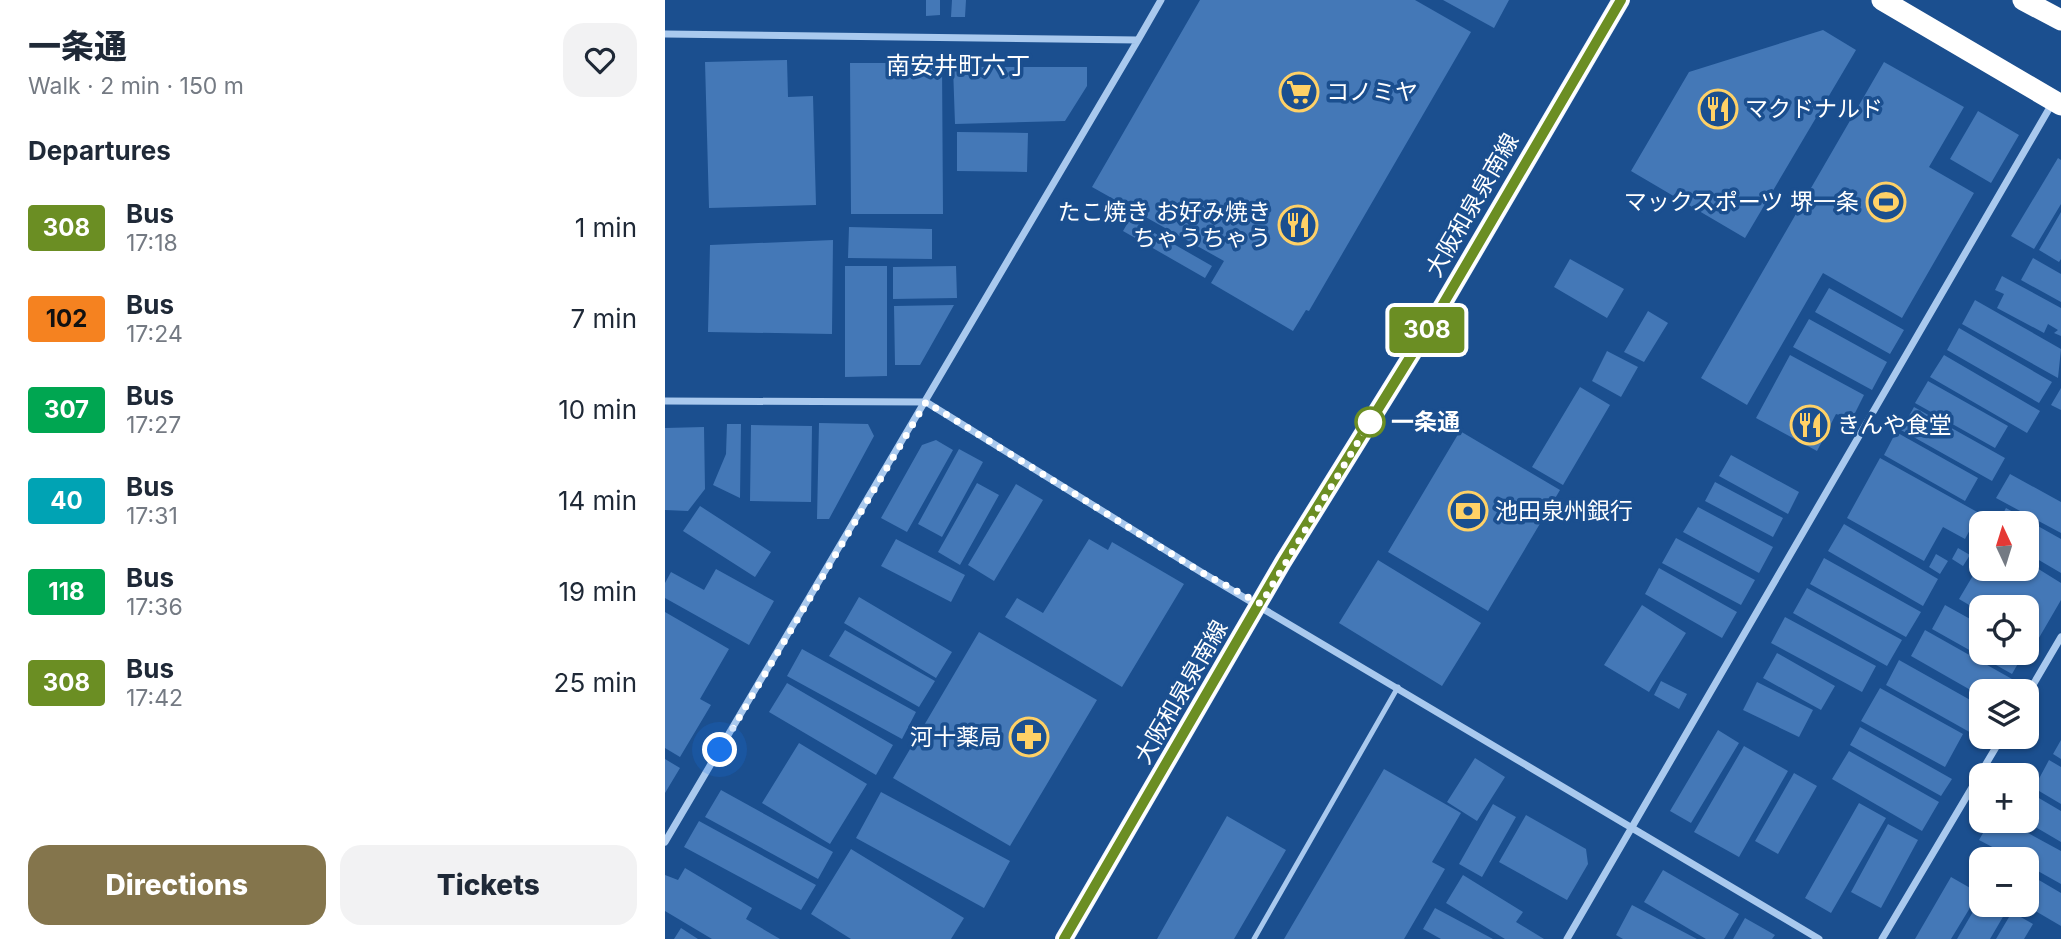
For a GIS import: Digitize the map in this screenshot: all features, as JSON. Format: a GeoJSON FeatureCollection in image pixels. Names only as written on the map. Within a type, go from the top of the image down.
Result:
{"type":"FeatureCollection","features":[{"type":"Feature","properties":{"kind":"highway"},"geometry":{"type":"LineString","coordinates":[[1882,0],[2057,103]]}},
{"type":"Feature","properties":{"kind":"highway"},"geometry":{"type":"LineString","coordinates":[[2023,0],[2061,20]]}},
{"type":"Feature","properties":{"kind":"main road","name":"大阪和泉泉南線"},"geometry":{"type":"LineString","coordinates":[[1064,939],[1283,562],[1449,294],[1621,0]]}},
{"type":"Feature","properties":{"kind":"street"},"geometry":{"type":"LineString","coordinates":[[665,842],[1161,0]]}},
{"type":"Feature","properties":{"kind":"street"},"geometry":{"type":"LineString","coordinates":[[665,34],[1138,40]]}},
{"type":"Feature","properties":{"kind":"street"},"geometry":{"type":"LineString","coordinates":[[1567,939],[2057,103]]}},
{"type":"Feature","properties":{"kind":"street"},"geometry":{"type":"LineString","coordinates":[[665,401],[926,402],[1201,572],[1261,604],[1632,830],[1819,939]]}},
{"type":"Feature","properties":{"kind":"street"},"geometry":{"type":"LineString","coordinates":[[2036,679],[2061,637]]}},
{"type":"Feature","properties":{"kind":"street"},"geometry":{"type":"LineString","coordinates":[[1882,939],[1995,749]]}},
{"type":"Feature","properties":{"kind":"lane"},"geometry":{"type":"LineString","coordinates":[[1254,939],[1398,687]]}},
{"type":"Feature","properties":{"kind":"building"},"geometry":{"type":"Polygon","coordinates":[[[926,0],[940,0],[940,15],[926,16],[926,0]]]}},
{"type":"Feature","properties":{"kind":"building"},"geometry":{"type":"Polygon","coordinates":[[[952,0],[966,0],[965,17],[951,17],[952,0]]]}},
{"type":"Feature","properties":{"kind":"building"},"geometry":{"type":"Polygon","coordinates":[[[1200,0],[1415,0],[1471,32],[1309,311],[1306,310],[1293,331],[1211,283],[1224,261],[1092,187],[1200,0]]]}},
{"type":"Feature","properties":{"kind":"building"},"geometry":{"type":"Polygon","coordinates":[[[1443,0],[1509,0],[1494,28],[1443,0]]]}},
{"type":"Feature","properties":{"kind":"building"},"geometry":{"type":"Polygon","coordinates":[[[1823,30],[1856,50],[1745,238],[1631,171],[1689,72],[1823,30]]]}},
{"type":"Feature","properties":{"kind":"building"},"geometry":{"type":"Polygon","coordinates":[[[787,60],[788,97],[813,96],[816,205],[709,208],[705,62],[787,60]]]}},
{"type":"Feature","properties":{"kind":"building"},"geometry":{"type":"Polygon","coordinates":[[[1884,62],[1964,107],[1929,167],[1974,193],[1902,318],[1823,273],[1747,405],[1701,378],[1884,62]]]}},
{"type":"Feature","properties":{"kind":"building"},"geometry":{"type":"Polygon","coordinates":[[[850,63],[942,63],[943,214],[851,214],[850,63]]]}},
{"type":"Feature","properties":{"kind":"building"},"geometry":{"type":"Polygon","coordinates":[[[953,67],[1087,67],[1087,86],[1065,121],[955,124],[953,67]]]}},
{"type":"Feature","properties":{"kind":"building"},"geometry":{"type":"Polygon","coordinates":[[[1978,111],[2019,135],[1991,183],[1950,159],[1978,111]]]}},
{"type":"Feature","properties":{"kind":"building"},"geometry":{"type":"Polygon","coordinates":[[[957,132],[1028,133],[1027,172],[957,171],[957,132]]]}},
{"type":"Feature","properties":{"kind":"building"},"geometry":{"type":"Polygon","coordinates":[[[2058,158],[2061,160],[2061,204],[2034,249],[2011,236],[2058,158]]]}},
{"type":"Feature","properties":{"kind":"building"},"geometry":{"type":"Polygon","coordinates":[[[2061,212],[2061,259],[2059,262],[2039,250],[2061,212]]]}},
{"type":"Feature","properties":{"kind":"building"},"geometry":{"type":"Polygon","coordinates":[[[1130,219],[1212,266],[1205,278],[1123,231],[1130,219]]]}},
{"type":"Feature","properties":{"kind":"building"},"geometry":{"type":"Polygon","coordinates":[[[849,227],[932,229],[932,259],[848,258],[849,227]]]}},
{"type":"Feature","properties":{"kind":"building"},"geometry":{"type":"Polygon","coordinates":[[[833,240],[832,334],[708,332],[710,245],[833,240]]]}},
{"type":"Feature","properties":{"kind":"building"},"geometry":{"type":"Polygon","coordinates":[[[2033,258],[2061,274],[2061,302],[2021,280],[2033,258]]]}},
{"type":"Feature","properties":{"kind":"building"},"geometry":{"type":"Polygon","coordinates":[[[1570,259],[1624,289],[1607,318],[1554,287],[1570,259]]]}},
{"type":"Feature","properties":{"kind":"building"},"geometry":{"type":"Polygon","coordinates":[[[845,266],[887,266],[887,376],[845,377],[845,266]]]}},
{"type":"Feature","properties":{"kind":"building"},"geometry":{"type":"Polygon","coordinates":[[[956,266],[957,298],[893,299],[893,267],[956,266]]]}},
{"type":"Feature","properties":{"kind":"building"},"geometry":{"type":"Polygon","coordinates":[[[2002,276],[2061,308],[2061,336],[2054,333],[2058,330],[2048,324],[2044,333],[1997,308],[2004,294],[1995,290],[2002,276]]]}},
{"type":"Feature","properties":{"kind":"building"},"geometry":{"type":"Polygon","coordinates":[[[1829,288],[1904,330],[1890,354],[1815,312],[1829,288]]]}},
{"type":"Feature","properties":{"kind":"building"},"geometry":{"type":"Polygon","coordinates":[[[1975,300],[2061,349],[2058,378],[1962,324],[1975,300]]]}},
{"type":"Feature","properties":{"kind":"building"},"geometry":{"type":"Polygon","coordinates":[[[954,305],[920,365],[895,365],[894,306],[954,305]]]}},
{"type":"Feature","properties":{"kind":"building"},"geometry":{"type":"Polygon","coordinates":[[[1648,311],[1668,323],[1644,362],[1624,352],[1648,311]]]}},
{"type":"Feature","properties":{"kind":"building"},"geometry":{"type":"Polygon","coordinates":[[[1809,319],[1887,362],[1872,390],[1793,347],[1809,319]]]}},
{"type":"Feature","properties":{"kind":"building"},"geometry":{"type":"Polygon","coordinates":[[[1959,328],[2052,382],[2039,403],[1947,350],[1959,328]]]}},
{"type":"Feature","properties":{"kind":"building"},"geometry":{"type":"Polygon","coordinates":[[[1607,351],[1638,367],[1621,397],[1592,381],[1607,351]]]}},
{"type":"Feature","properties":{"kind":"building"},"geometry":{"type":"Polygon","coordinates":[[[1790,355],[1864,395],[1852,419],[1836,414],[1817,451],[1756,418],[1790,355]]]}},
{"type":"Feature","properties":{"kind":"building"},"geometry":{"type":"Polygon","coordinates":[[[1944,355],[2040,411],[2027,433],[1930,377],[1944,355]]]}},
{"type":"Feature","properties":{"kind":"building"},"geometry":{"type":"Polygon","coordinates":[[[1928,381],[2008,426],[1995,448],[1915,403],[1928,381]]]}},
{"type":"Feature","properties":{"kind":"building"},"geometry":{"type":"Polygon","coordinates":[[[1580,387],[1610,405],[1563,485],[1532,467],[1580,387]]]}},
{"type":"Feature","properties":{"kind":"building"},"geometry":{"type":"Polygon","coordinates":[[[2061,388],[2061,410],[2051,405],[2061,388]]]}},
{"type":"Feature","properties":{"kind":"building"},"geometry":{"type":"Polygon","coordinates":[[[1914,407],[2005,458],[1992,481],[1901,430],[1914,407]]]}},
{"type":"Feature","properties":{"kind":"building"},"geometry":{"type":"Polygon","coordinates":[[[819,423],[868,424],[874,436],[829,519],[817,519],[819,423]]]}},
{"type":"Feature","properties":{"kind":"building"},"geometry":{"type":"Polygon","coordinates":[[[727,424],[741,424],[740,498],[713,485],[726,454],[727,424]]]}},
{"type":"Feature","properties":{"kind":"building"},"geometry":{"type":"Polygon","coordinates":[[[751,425],[812,426],[811,502],[750,501],[751,425]]]}},
{"type":"Feature","properties":{"kind":"building"},"geometry":{"type":"Polygon","coordinates":[[[704,427],[705,489],[688,511],[665,510],[665,428],[704,427]]]}},
{"type":"Feature","properties":{"kind":"building"},"geometry":{"type":"Polygon","coordinates":[[[1460,431],[1560,490],[1488,611],[1388,552],[1460,431]]]}},
{"type":"Feature","properties":{"kind":"building"},"geometry":{"type":"Polygon","coordinates":[[[1896,432],[1978,478],[1965,501],[1884,455],[1896,432]]]}},
{"type":"Feature","properties":{"kind":"building"},"geometry":{"type":"Polygon","coordinates":[[[936,440],[953,450],[907,532],[881,518],[922,445],[936,440]]]}},
{"type":"Feature","properties":{"kind":"building"},"geometry":{"type":"Polygon","coordinates":[[[959,449],[983,462],[942,537],[918,524],[959,449]]]}},
{"type":"Feature","properties":{"kind":"building"},"geometry":{"type":"Polygon","coordinates":[[[1731,455],[1799,492],[1788,514],[1719,476],[1731,455]]]}},
{"type":"Feature","properties":{"kind":"building"},"geometry":{"type":"Polygon","coordinates":[[[1880,458],[1975,511],[1969,511],[1969,532],[1965,539],[1943,527],[1924,561],[1847,518],[1880,458]]]}},
{"type":"Feature","properties":{"kind":"building"},"geometry":{"type":"Polygon","coordinates":[[[2010,474],[2061,502],[2061,533],[2039,521],[2039,511],[2020,511],[1996,498],[2010,474]]]}},
{"type":"Feature","properties":{"kind":"building"},"geometry":{"type":"Polygon","coordinates":[[[1715,482],[1783,518],[1773,537],[1705,501],[1715,482]]]}},
{"type":"Feature","properties":{"kind":"building"},"geometry":{"type":"Polygon","coordinates":[[[977,483],[999,495],[960,565],[938,552],[977,483]]]}},
{"type":"Feature","properties":{"kind":"building"},"geometry":{"type":"Polygon","coordinates":[[[1016,484],[1043,500],[994,581],[968,565],[1016,484]]]}},
{"type":"Feature","properties":{"kind":"building"},"geometry":{"type":"Polygon","coordinates":[[[700,506],[771,552],[755,577],[683,531],[700,506]]]}},
{"type":"Feature","properties":{"kind":"building"},"geometry":{"type":"Polygon","coordinates":[[[1698,507],[1773,547],[1759,573],[1683,532],[1698,507]]]}},
{"type":"Feature","properties":{"kind":"building"},"geometry":{"type":"Polygon","coordinates":[[[1844,524],[1938,579],[1923,606],[1828,551],[1844,524]]]}},
{"type":"Feature","properties":{"kind":"building"},"geometry":{"type":"Polygon","coordinates":[[[2039,527],[2061,539],[2061,573],[2039,560],[2039,527]]]}},
{"type":"Feature","properties":{"kind":"building"},"geometry":{"type":"Polygon","coordinates":[[[1676,538],[1755,580],[1741,605],[1662,563],[1676,538]]]}},
{"type":"Feature","properties":{"kind":"building"},"geometry":{"type":"Polygon","coordinates":[[[896,539],[965,575],[951,602],[881,566],[896,539]]]}},
{"type":"Feature","properties":{"kind":"building"},"geometry":{"type":"Polygon","coordinates":[[[1089,539],[1108,550],[1112,542],[1184,584],[1122,687],[1005,617],[1017,598],[1043,613],[1089,539]]]}},
{"type":"Feature","properties":{"kind":"building"},"geometry":{"type":"Polygon","coordinates":[[[1958,548],[1969,554],[1963,566],[1952,559],[1958,548]]]}},
{"type":"Feature","properties":{"kind":"building"},"geometry":{"type":"Polygon","coordinates":[[[1936,554],[1948,561],[1940,574],[1929,567],[1936,554]]]}},
{"type":"Feature","properties":{"kind":"building"},"geometry":{"type":"Polygon","coordinates":[[[1824,558],[1921,612],[1906,637],[1810,584],[1824,558]]]}},
{"type":"Feature","properties":{"kind":"building"},"geometry":{"type":"Polygon","coordinates":[[[1378,560],[1481,623],[1442,686],[1339,623],[1378,560]]]}},
{"type":"Feature","properties":{"kind":"building"},"geometry":{"type":"Polygon","coordinates":[[[1659,568],[1737,612],[1722,638],[1645,594],[1659,568]]]}},
{"type":"Feature","properties":{"kind":"building"},"geometry":{"type":"Polygon","coordinates":[[[716,569],[774,601],[749,645],[665,598],[665,583],[671,572],[704,590],[716,569]]]}},
{"type":"Feature","properties":{"kind":"building"},"geometry":{"type":"Polygon","coordinates":[[[2039,569],[2061,583],[2061,600],[2039,638],[2039,595],[1969,595],[1969,605],[1959,599],[1970,581],[2039,581],[2039,569]]]}},
{"type":"Feature","properties":{"kind":"building"},"geometry":{"type":"Polygon","coordinates":[[[1807,588],[1902,640],[1887,666],[1793,613],[1807,588]]]}},
{"type":"Feature","properties":{"kind":"building"},"geometry":{"type":"Polygon","coordinates":[[[859,597],[952,652],[936,678],[844,623],[859,597]]]}},
{"type":"Feature","properties":{"kind":"building"},"geometry":{"type":"Polygon","coordinates":[[[1642,605],[1686,633],[1649,692],[1604,665],[1642,605]]]}},
{"type":"Feature","properties":{"kind":"building"},"geometry":{"type":"Polygon","coordinates":[[[1945,605],[1969,618],[1969,650],[1932,629],[1945,605]]]}},
{"type":"Feature","properties":{"kind":"building"},"geometry":{"type":"Polygon","coordinates":[[[665,612],[729,649],[700,699],[711,705],[680,757],[665,748],[665,612]]]}},
{"type":"Feature","properties":{"kind":"building"},"geometry":{"type":"Polygon","coordinates":[[[1785,617],[1876,666],[1862,692],[1771,643],[1785,617]]]}},
{"type":"Feature","properties":{"kind":"building"},"geometry":{"type":"Polygon","coordinates":[[[845,630],[935,681],[919,707],[829,656],[845,630]]]}},
{"type":"Feature","properties":{"kind":"building"},"geometry":{"type":"Polygon","coordinates":[[[1925,630],[1969,655],[1969,665],[1987,665],[2012,679],[1969,679],[1969,689],[1911,656],[1925,630]]]}},
{"type":"Feature","properties":{"kind":"building"},"geometry":{"type":"Polygon","coordinates":[[[979,632],[1097,700],[1010,846],[893,778],[979,632]]]}},
{"type":"Feature","properties":{"kind":"building"},"geometry":{"type":"Polygon","coordinates":[[[802,649],[916,712],[902,739],[787,676],[802,649]]]}},
{"type":"Feature","properties":{"kind":"building"},"geometry":{"type":"Polygon","coordinates":[[[1777,653],[1835,686],[1821,710],[1763,678],[1777,653]]]}},
{"type":"Feature","properties":{"kind":"building"},"geometry":{"type":"Polygon","coordinates":[[[1899,660],[1969,699],[1969,732],[1886,685],[1899,660]]]}},
{"type":"Feature","properties":{"kind":"building"},"geometry":{"type":"Polygon","coordinates":[[[1996,665],[2017,665],[2012,674],[1996,665]]]}},
{"type":"Feature","properties":{"kind":"building"},"geometry":{"type":"Polygon","coordinates":[[[1661,681],[1687,694],[1679,709],[1654,695],[1661,681]]]}},
{"type":"Feature","properties":{"kind":"building"},"geometry":{"type":"Polygon","coordinates":[[[1757,682],[1813,710],[1799,737],[1743,710],[1757,682]]]}},
{"type":"Feature","properties":{"kind":"building"},"geometry":{"type":"Polygon","coordinates":[[[787,683],[893,745],[876,775],[769,712],[787,683]]]}},
{"type":"Feature","properties":{"kind":"building"},"geometry":{"type":"Polygon","coordinates":[[[1880,688],[1963,734],[1945,767],[1861,721],[1880,688]]]}},
{"type":"Feature","properties":{"kind":"building"},"geometry":{"type":"Polygon","coordinates":[[[1860,727],[1952,779],[1941,796],[1850,745],[1860,727]]]}},
{"type":"Feature","properties":{"kind":"building"},"geometry":{"type":"Polygon","coordinates":[[[1718,730],[1739,743],[1691,823],[1670,811],[1718,730]]]}},
{"type":"Feature","properties":{"kind":"building"},"geometry":{"type":"Polygon","coordinates":[[[2061,740],[2061,759],[2053,754],[2061,740]]]}},
{"type":"Feature","properties":{"kind":"building"},"geometry":{"type":"Polygon","coordinates":[[[799,743],[867,784],[830,844],[762,803],[799,743]]]}},
{"type":"Feature","properties":{"kind":"building"},"geometry":{"type":"Polygon","coordinates":[[[1744,746],[1788,771],[1739,857],[1694,832],[1744,746]]]}},
{"type":"Feature","properties":{"kind":"building"},"geometry":{"type":"Polygon","coordinates":[[[1849,751],[1939,802],[1922,831],[1832,779],[1849,751]]]}},
{"type":"Feature","properties":{"kind":"building"},"geometry":{"type":"Polygon","coordinates":[[[1475,758],[1505,777],[1477,821],[1447,802],[1475,758]]]}},
{"type":"Feature","properties":{"kind":"building"},"geometry":{"type":"Polygon","coordinates":[[[665,759],[680,768],[665,793],[665,759]]]}},
{"type":"Feature","properties":{"kind":"building"},"geometry":{"type":"Polygon","coordinates":[[[2049,760],[2061,767],[2061,804],[2039,791],[2039,779],[2049,760]]]}},
{"type":"Feature","properties":{"kind":"building"},"geometry":{"type":"Polygon","coordinates":[[[1384,769],[1461,813],[1432,862],[1445,869],[1404,939],[1284,939],[1384,769]]]}},
{"type":"Feature","properties":{"kind":"building"},"geometry":{"type":"Polygon","coordinates":[[[1794,773],[1817,786],[1778,854],[1755,841],[1794,773]]]}},
{"type":"Feature","properties":{"kind":"building"},"geometry":{"type":"Polygon","coordinates":[[[721,790],[833,852],[818,879],[705,817],[721,790]]]}},
{"type":"Feature","properties":{"kind":"building"},"geometry":{"type":"Polygon","coordinates":[[[881,792],[1010,861],[984,908],[856,838],[881,792]]]}},
{"type":"Feature","properties":{"kind":"building"},"geometry":{"type":"Polygon","coordinates":[[[2039,798],[2061,811],[2061,842],[2039,829],[2039,798]]]}},
{"type":"Feature","properties":{"kind":"building"},"geometry":{"type":"Polygon","coordinates":[[[1859,803],[1886,818],[1831,913],[1805,898],[1859,803]]]}},
{"type":"Feature","properties":{"kind":"building"},"geometry":{"type":"Polygon","coordinates":[[[1493,804],[1516,817],[1482,877],[1459,864],[1493,804]]]}},
{"type":"Feature","properties":{"kind":"building"},"geometry":{"type":"Polygon","coordinates":[[[1526,815],[1586,849],[1588,864],[1567,900],[1499,862],[1526,815]]]}},
{"type":"Feature","properties":{"kind":"building"},"geometry":{"type":"Polygon","coordinates":[[[1227,816],[1286,850],[1234,939],[1157,939],[1227,816]]]}},
{"type":"Feature","properties":{"kind":"building"},"geometry":{"type":"Polygon","coordinates":[[[699,821],[816,885],[801,910],[684,847],[699,821]]]}},
{"type":"Feature","properties":{"kind":"building"},"geometry":{"type":"Polygon","coordinates":[[[1888,824],[1918,840],[1881,908],[1851,892],[1888,824]]]}},
{"type":"Feature","properties":{"kind":"building"},"geometry":{"type":"Polygon","coordinates":[[[1983,833],[2028,833],[2061,851],[2061,884],[2039,872],[2039,847],[1992,847],[1979,840],[1983,833]]]}},
{"type":"Feature","properties":{"kind":"building"},"geometry":{"type":"Polygon","coordinates":[[[851,849],[964,918],[951,939],[851,939],[811,914],[851,849]]]}},
{"type":"Feature","properties":{"kind":"building"},"geometry":{"type":"Polygon","coordinates":[[[685,868],[752,908],[746,919],[780,939],[712,939],[665,911],[665,875],[678,880],[685,868]]]}},
{"type":"Feature","properties":{"kind":"building"},"geometry":{"type":"Polygon","coordinates":[[[1663,870],[1739,914],[1724,939],[1706,939],[1644,902],[1663,870]]]}},
{"type":"Feature","properties":{"kind":"building"},"geometry":{"type":"Polygon","coordinates":[[[1463,875],[1523,912],[1516,922],[1544,939],[1505,939],[1446,903],[1463,875]]]}},
{"type":"Feature","properties":{"kind":"building"},"geometry":{"type":"Polygon","coordinates":[[[1951,877],[1969,887],[1969,909],[1951,939],[1915,939],[1951,877]]]}},
{"type":"Feature","properties":{"kind":"building"},"geometry":{"type":"Polygon","coordinates":[[[2039,880],[2061,893],[2061,926],[2039,913],[2039,880]]]}},
{"type":"Feature","properties":{"kind":"building"},"geometry":{"type":"Polygon","coordinates":[[[1632,905],[1697,939],[1623,939],[1616,935],[1632,905]]]}},
{"type":"Feature","properties":{"kind":"building"},"geometry":{"type":"Polygon","coordinates":[[[1435,908],[1493,939],[1441,939],[1423,929],[1435,908]]]}},
{"type":"Feature","properties":{"kind":"building"},"geometry":{"type":"Polygon","coordinates":[[[1970,917],[2003,917],[1990,939],[1957,939],[1970,917]]]}},
{"type":"Feature","properties":{"kind":"building"},"geometry":{"type":"Polygon","coordinates":[[[2009,917],[2021,917],[2033,924],[2024,939],[1996,939],[2009,917]]]}},
{"type":"Feature","properties":{"kind":"building"},"geometry":{"type":"Polygon","coordinates":[[[1745,918],[1775,935],[1772,939],[1733,939],[1745,918]]]}},
{"type":"Feature","properties":{"kind":"building"},"geometry":{"type":"Polygon","coordinates":[[[681,928],[698,939],[674,939],[681,928]]]}},
{"type":"Feature","properties":{"kind":"bus line","name":"308"},"geometry":{"type":"LineString","coordinates":[[1064,939],[1240,641],[1283,562],[1442,306],[1621,0]]}},
{"type":"Feature","properties":{"kind":"place","name":"コノミヤ"},"geometry":{"type":"Point","coordinates":[1299,92]}},
{"type":"Feature","properties":{"kind":"place","name":"マクドナルド"},"geometry":{"type":"Point","coordinates":[1718,109]}},
{"type":"Feature","properties":{"kind":"place","name":"マックスポーツ 堺一条"},"geometry":{"type":"Point","coordinates":[1886,202]}},
{"type":"Feature","properties":{"kind":"place","name":"たこ焼き お好み焼き ちゃうちゃう"},"geometry":{"type":"Point","coordinates":[1298,225]}},
{"type":"Feature","properties":{"kind":"place","name":"一条通"},"geometry":{"type":"Point","coordinates":[1370,422]}},
{"type":"Feature","properties":{"kind":"place","name":"きんや食堂"},"geometry":{"type":"Point","coordinates":[1810,425]}},
{"type":"Feature","properties":{"kind":"place","name":"池田泉州銀行"},"geometry":{"type":"Point","coordinates":[1468,511]}},
{"type":"Feature","properties":{"kind":"place","name":"河十薬局"},"geometry":{"type":"Point","coordinates":[1029,737]}},
{"type":"Feature","properties":{"kind":"district","name":"南安井町六丁"},"geometry":{"type":"Point","coordinates":[958,66]}},
{"type":"Feature","properties":{"kind":"route"},"geometry":{"type":"LineString","coordinates":[[720,750],[926,402],[1201,572],[1261,604],[1283,562],[1370,422]]}}]}
